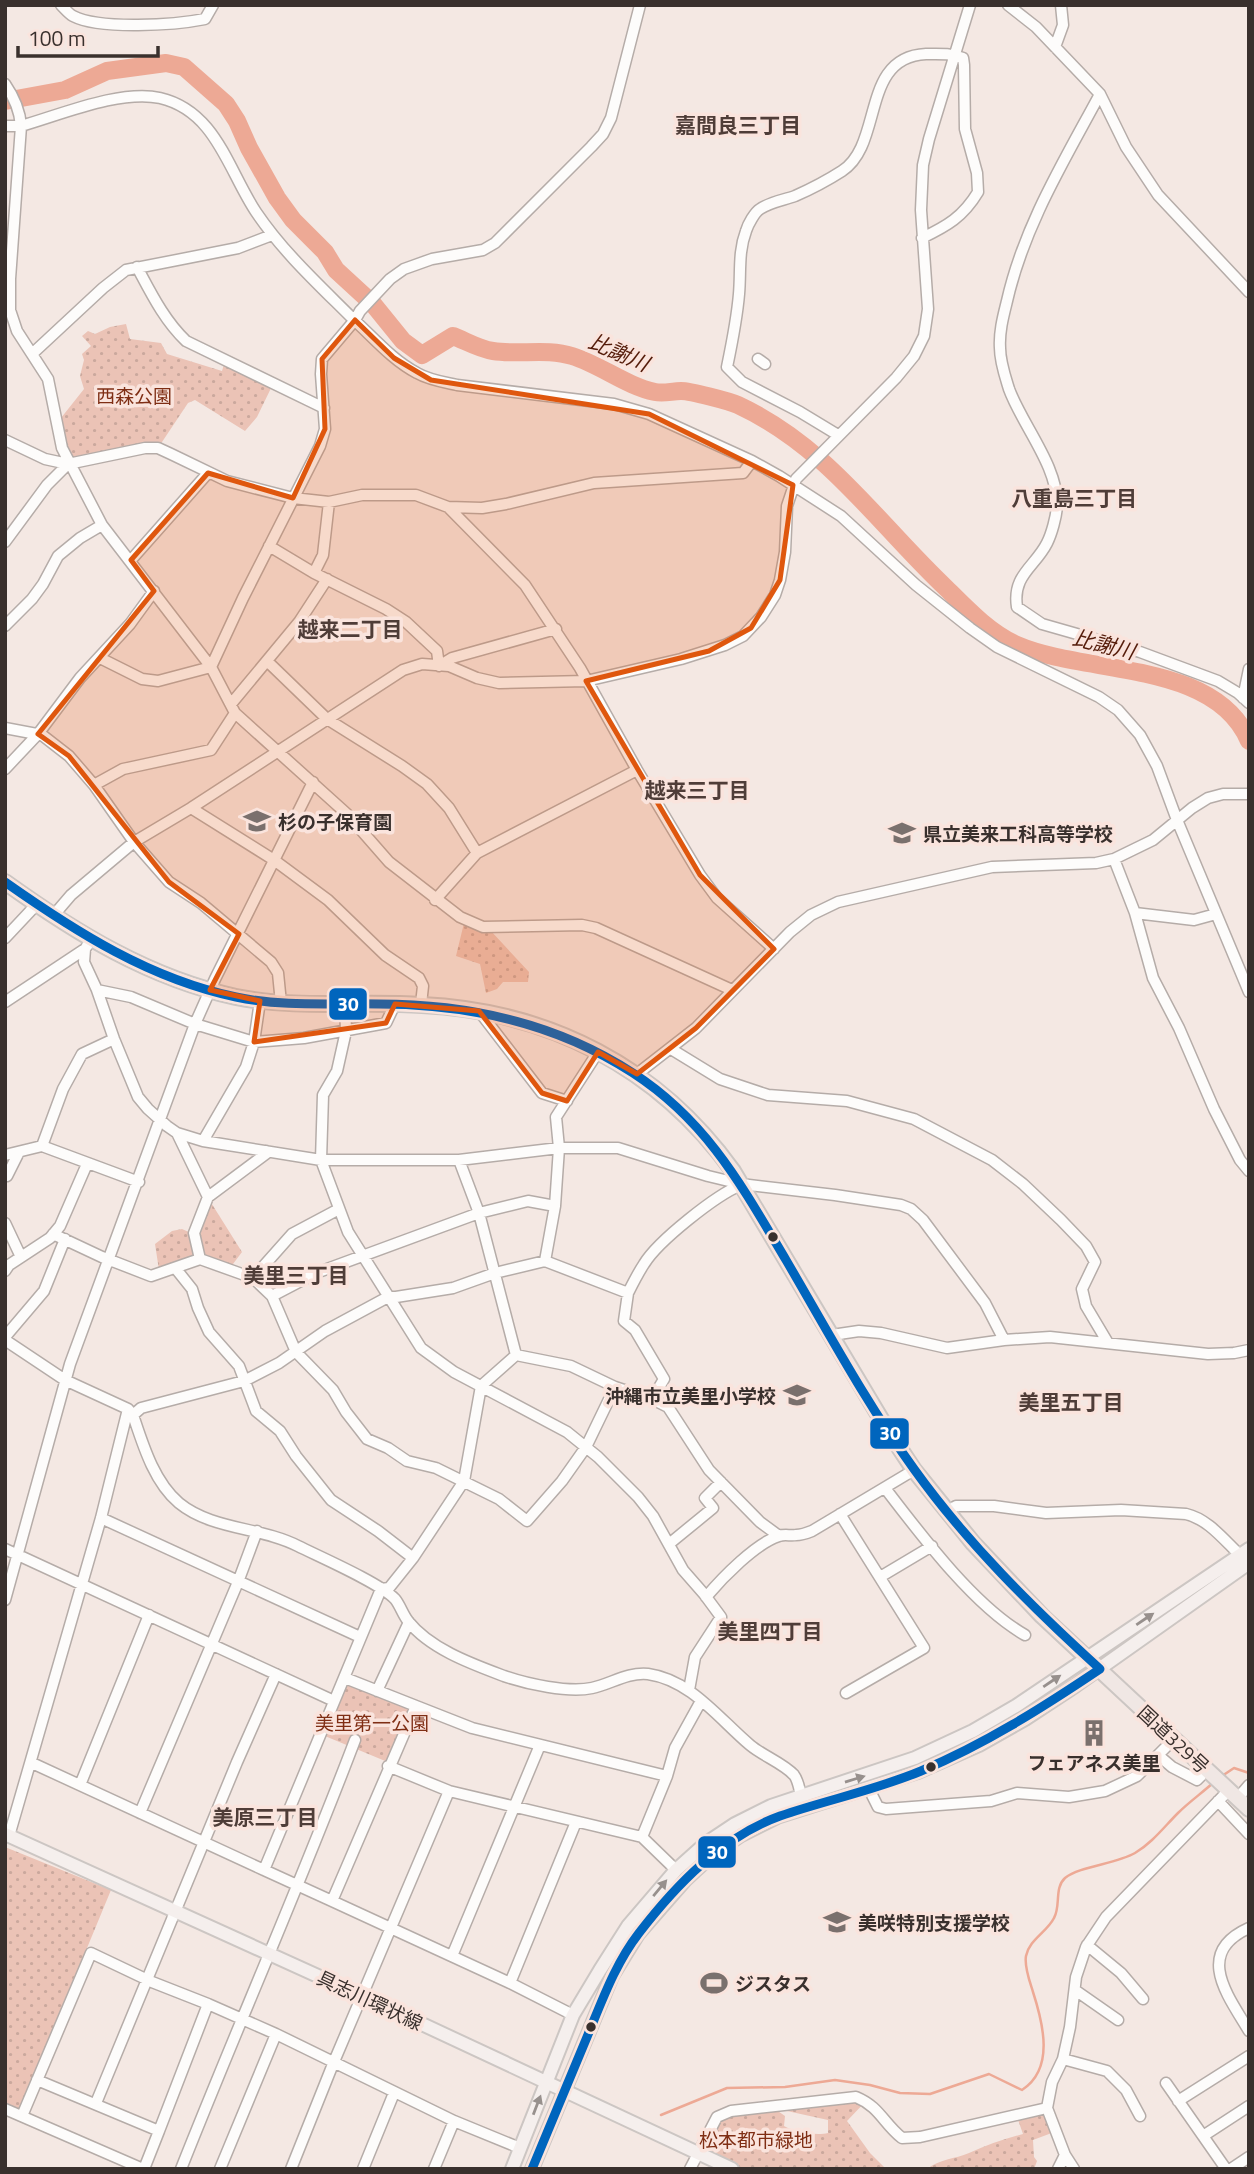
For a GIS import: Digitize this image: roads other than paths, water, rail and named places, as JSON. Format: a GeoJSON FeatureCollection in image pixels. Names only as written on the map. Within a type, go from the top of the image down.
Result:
{"type":"FeatureCollection","features":[{"type":"Feature","properties":{"kind":"highway","name":"国道329号"},"geometry":{"type":"LineString","coordinates":[[5,882],[88,945],[209,990],[281,1003],[421,1004],[479,1011],[554,1032],[637,1074],[700,1129],[723,1157],[832,1335],[868,1400],[915,1470],[973,1543],[1042,1616],[1174,1739],[1206,1775],[1249,1810]]}},
{"type":"Feature","properties":{"kind":"main road"},"geometry":{"type":"LineString","coordinates":[[512,2169],[573,2015],[628,1926],[676,1870],[705,1844],[735,1824],[771,1806],[915,1758],[961,1736],[1016,1706],[1246,1556]]}},
{"type":"Feature","properties":{"kind":"main road"},"geometry":{"type":"LineString","coordinates":[[532,2169],[612,1976],[638,1934],[686,1879],[712,1855],[741,1835],[777,1817],[918,1772],[979,1745],[1025,1719],[1100,1669],[1246,1556]]}},
{"type":"Feature","properties":{"kind":"main road","name":"具志川環状線"},"geometry":{"type":"LineString","coordinates":[[7,1835],[362,1996],[732,2169]]}},
{"type":"Feature","properties":{"kind":"street"},"geometry":{"type":"LineString","coordinates":[[61,5],[73,16],[90,21],[143,25],[176,25],[205,19],[213,5]]}},
{"type":"Feature","properties":{"kind":"street"},"geometry":{"type":"LineString","coordinates":[[100,658],[142,679],[158,681],[211,667],[320,446],[325,429],[322,359],[390,279],[419,262],[483,250],[495,243],[597,141],[611,118],[640,5]]}},
{"type":"Feature","properties":{"kind":"street"},"geometry":{"type":"LineString","coordinates":[[52,916],[71,895],[134,842],[403,670],[422,664],[449,666],[477,678],[499,683],[586,681],[709,651],[743,636],[768,608],[780,580],[785,552],[787,506],[793,485],[827,446],[896,378],[915,356],[921,344],[928,309],[921,210],[923,165],[970,5]]}},
{"type":"Feature","properties":{"kind":"street"},"geometry":{"type":"LineString","coordinates":[[1008,5],[1036,27],[1101,94],[1126,147],[1150,185],[1187,229],[1249,292]]}},
{"type":"Feature","properties":{"kind":"street"},"geometry":{"type":"LineString","coordinates":[[1055,47],[1063,25],[1061,5]]}},
{"type":"Feature","properties":{"kind":"street"},"geometry":{"type":"LineString","coordinates":[[838,435],[742,382],[727,367],[740,292],[739,259],[746,230],[758,209],[799,194],[854,162],[862,147],[874,101],[889,73],[901,62],[918,55],[954,54],[962,58],[964,65],[965,129],[977,173],[978,192],[958,218],[948,226],[922,238]]}},
{"type":"Feature","properties":{"kind":"street"},"geometry":{"type":"LineString","coordinates":[[5,84],[13,96],[21,121],[10,221],[8,279],[10,310],[17,331],[48,379],[62,448],[102,525],[211,667],[233,709],[347,814],[389,862],[460,917],[483,927],[582,925],[596,928],[732,990]]}},
{"type":"Feature","properties":{"kind":"street"},"geometry":{"type":"LineString","coordinates":[[1101,94],[1034,217],[1014,272],[1000,329],[1001,360],[1010,392],[1050,472],[1057,498],[1057,509],[1047,544],[1021,577],[1016,589],[1017,607],[1042,624],[1140,652],[1218,681],[1246,701]]}},
{"type":"Feature","properties":{"kind":"street"},"geometry":{"type":"LineString","coordinates":[[5,126],[118,97],[143,95],[173,102],[197,116],[208,129],[222,149],[254,209],[294,261],[357,315],[394,358],[417,373],[432,380],[457,385],[614,404],[649,414],[751,461],[841,516],[915,585],[970,628],[997,647],[1099,697],[1118,710],[1140,735],[1249,992]]}},
{"type":"Feature","properties":{"kind":"street"},"geometry":{"type":"LineString","coordinates":[[32,354],[103,288],[127,270],[238,248],[272,235]]}},
{"type":"Feature","properties":{"kind":"street"},"geometry":{"type":"LineString","coordinates":[[137,267],[161,311],[186,341],[324,408]]}},
{"type":"Feature","properties":{"kind":"street"},"geometry":{"type":"LineString","coordinates":[[5,440],[45,459],[68,464],[145,448],[158,448],[208,473],[248,488],[293,498],[329,502],[362,495],[416,495],[448,507],[482,508],[594,483],[743,473],[751,461]]}},
{"type":"Feature","properties":{"kind":"street"},"geometry":{"type":"LineString","coordinates":[[5,542],[47,485],[68,464]]}},
{"type":"Feature","properties":{"kind":"street"},"geometry":{"type":"LineString","coordinates":[[131,561],[208,473]]}},
{"type":"Feature","properties":{"kind":"street"},"geometry":{"type":"LineString","coordinates":[[314,573],[323,555],[329,502]]}},
{"type":"Feature","properties":{"kind":"street"},"geometry":{"type":"LineString","coordinates":[[448,507],[514,572],[556,629],[700,875],[717,898],[774,949]]}},
{"type":"Feature","properties":{"kind":"street"},"geometry":{"type":"LineString","coordinates":[[5,626],[32,599],[58,556],[102,525]]}},
{"type":"Feature","properties":{"kind":"street"},"geometry":{"type":"LineString","coordinates":[[269,547],[314,573],[386,608],[406,622],[437,651],[439,666]]}},
{"type":"Feature","properties":{"kind":"street"},"geometry":{"type":"LineString","coordinates":[[94,785],[123,769],[211,750],[233,709],[299,622],[327,579]]}},
{"type":"Feature","properties":{"kind":"street"},"geometry":{"type":"LineString","coordinates":[[5,769],[38,734],[80,678],[130,624],[154,591]]}},
{"type":"Feature","properties":{"kind":"street"},"geometry":{"type":"LineString","coordinates":[[439,666],[452,658],[556,629]]}},
{"type":"Feature","properties":{"kind":"street"},"geometry":{"type":"LineString","coordinates":[[267,661],[327,719],[427,784],[449,808],[477,853]]}},
{"type":"Feature","properties":{"kind":"street"},"geometry":{"type":"LineString","coordinates":[[1246,701],[1249,669]]}},
{"type":"Feature","properties":{"kind":"street"},"geometry":{"type":"LineString","coordinates":[[5,728],[38,734],[69,755],[134,842],[169,882],[201,903],[261,951],[278,973],[281,1003]]}},
{"type":"Feature","properties":{"kind":"street"},"geometry":{"type":"LineString","coordinates":[[435,900],[477,853],[637,770]]}},
{"type":"Feature","properties":{"kind":"street"},"geometry":{"type":"LineString","coordinates":[[5,1600],[65,1380],[195,1024],[209,990],[313,782]]}},
{"type":"Feature","properties":{"kind":"street"},"geometry":{"type":"LineString","coordinates":[[637,1074],[696,1028],[811,915],[838,902],[992,867],[1096,863],[1114,859],[1153,840],[1208,798],[1223,793],[1246,794]]}},
{"type":"Feature","properties":{"kind":"street"},"geometry":{"type":"LineString","coordinates":[[191,808],[274,860],[328,900],[385,955],[419,978],[423,986],[421,1004]]}},
{"type":"Feature","properties":{"kind":"street"},"geometry":{"type":"LineString","coordinates":[[1114,859],[1135,913],[1153,978],[1179,1028],[1214,1109],[1240,1160],[1249,1171]]}},
{"type":"Feature","properties":{"kind":"street"},"geometry":{"type":"LineString","coordinates":[[5,938],[36,905]]}},
{"type":"Feature","properties":{"kind":"street"},"geometry":{"type":"LineString","coordinates":[[1135,913],[1194,920],[1216,914]]}},
{"type":"Feature","properties":{"kind":"street"},"geometry":{"type":"LineString","coordinates":[[88,945],[84,962],[138,1097],[161,1121],[177,1132],[203,1141],[321,1160],[460,1160],[559,1148],[618,1148],[741,1184],[889,1202],[911,1209],[923,1220],[985,1304],[1004,1340]]}},
{"type":"Feature","properties":{"kind":"street"},"geometry":{"type":"LineString","coordinates":[[5,1002],[88,945]]}},
{"type":"Feature","properties":{"kind":"street"},"geometry":{"type":"LineString","coordinates":[[97,990],[131,997],[195,1024],[254,1042],[304,1038],[386,1023],[395,1004]]}},
{"type":"Feature","properties":{"kind":"street"},"geometry":{"type":"LineString","coordinates":[[203,1141],[246,1067],[254,1042],[260,1001]]}},
{"type":"Feature","properties":{"kind":"street"},"geometry":{"type":"LineString","coordinates":[[345,1004],[346,1031],[337,1071],[323,1095],[321,1160],[348,1232],[421,1348],[454,1372],[567,1432],[638,1497],[653,1516],[683,1570],[720,1617],[695,1657],[688,1690]]}},
{"type":"Feature","properties":{"kind":"street"},"geometry":{"type":"LineString","coordinates":[[479,1011],[542,1093],[567,1101]]}},
{"type":"Feature","properties":{"kind":"street"},"geometry":{"type":"LineString","coordinates":[[42,1146],[63,1089],[82,1054],[114,1038]]}},
{"type":"Feature","properties":{"kind":"street"},"geometry":{"type":"LineString","coordinates":[[671,1049],[720,1079],[768,1095],[847,1101],[914,1119],[992,1160],[1023,1184],[1086,1246],[1095,1262],[1082,1289],[1086,1306],[1108,1343]]}},
{"type":"Feature","properties":{"kind":"street"},"geometry":{"type":"LineString","coordinates":[[545,1261],[555,1206],[559,1148],[556,1117],[598,1052]]}},
{"type":"Feature","properties":{"kind":"street"},"geometry":{"type":"LineString","coordinates":[[177,1132],[208,1197]]}},
{"type":"Feature","properties":{"kind":"street"},"geometry":{"type":"LineString","coordinates":[[5,1155],[42,1146],[139,1182]]}},
{"type":"Feature","properties":{"kind":"street"},"geometry":{"type":"LineString","coordinates":[[200,1259],[194,1233],[208,1197],[251,1167],[266,1151]]}},
{"type":"Feature","properties":{"kind":"street"},"geometry":{"type":"LineString","coordinates":[[6,1177],[19,1152]]}},
{"type":"Feature","properties":{"kind":"street"},"geometry":{"type":"LineString","coordinates":[[460,1160],[479,1213],[516,1354]]}},
{"type":"Feature","properties":{"kind":"street"},"geometry":{"type":"LineString","coordinates":[[5,1271],[60,1226],[87,1164]]}},
{"type":"Feature","properties":{"kind":"street"},"geometry":{"type":"LineString","coordinates":[[652,1399],[664,1379],[635,1330],[624,1321],[628,1293],[643,1264],[656,1248],[712,1201],[741,1184]]}},
{"type":"Feature","properties":{"kind":"street"},"geometry":{"type":"LineString","coordinates":[[272,1296],[316,1273],[479,1213],[528,1201],[555,1206]]}},
{"type":"Feature","properties":{"kind":"street"},"geometry":{"type":"LineString","coordinates":[[253,1278],[292,1234],[339,1209]]}},
{"type":"Feature","properties":{"kind":"street"},"geometry":{"type":"LineString","coordinates":[[5,1223],[21,1257]]}},
{"type":"Feature","properties":{"kind":"street"},"geometry":{"type":"LineString","coordinates":[[53,1234],[108,1260],[151,1276],[200,1259],[253,1278],[272,1296],[296,1352],[333,1391],[368,1439],[407,1461],[436,1468],[499,1499],[527,1521],[562,1481],[586,1447],[615,1387]]}},
{"type":"Feature","properties":{"kind":"street"},"geometry":{"type":"LineString","coordinates":[[65,1239],[44,1291],[5,1338],[65,1380],[131,1412],[145,1448],[169,1493],[181,1505],[202,1517],[290,1542],[381,1589],[395,1599],[409,1622],[426,1638],[462,1659],[526,1682],[573,1690],[591,1688],[632,1674],[650,1675],[688,1690],[760,1753],[795,1775],[801,1795]]}},
{"type":"Feature","properties":{"kind":"street"},"geometry":{"type":"LineString","coordinates":[[131,1412],[244,1381],[296,1352],[325,1331],[388,1297],[453,1288],[495,1273],[545,1261],[628,1293]]}},
{"type":"Feature","properties":{"kind":"street"},"geometry":{"type":"LineString","coordinates":[[176,1269],[192,1289],[209,1332],[239,1366],[256,1411],[280,1431],[308,1474],[331,1500],[413,1558]]}},
{"type":"Feature","properties":{"kind":"street"},"geometry":{"type":"LineString","coordinates":[[832,1335],[859,1331],[881,1333],[947,1348],[1050,1337],[1220,1354],[1249,1350]]}},
{"type":"Feature","properties":{"kind":"street"},"geometry":{"type":"LineString","coordinates":[[381,1589],[389,1588],[413,1558],[464,1481],[481,1386],[516,1354]]}},
{"type":"Feature","properties":{"kind":"street"},"geometry":{"type":"LineString","coordinates":[[516,1354],[571,1366],[615,1387],[668,1407],[709,1470],[760,1522],[779,1536]]}},
{"type":"Feature","properties":{"kind":"street"},"geometry":{"type":"LineString","coordinates":[[7,1835],[32,1763],[131,1412]]}},
{"type":"Feature","properties":{"kind":"street"},"geometry":{"type":"LineString","coordinates":[[706,1597],[721,1579],[753,1550],[779,1536],[812,1531],[915,1470]]}},
{"type":"Feature","properties":{"kind":"street"},"geometry":{"type":"LineString","coordinates":[[669,1544],[713,1508],[705,1498],[721,1482]]}},
{"type":"Feature","properties":{"kind":"street"},"geometry":{"type":"LineString","coordinates":[[885,1488],[987,1607],[1006,1624],[1025,1635]]}},
{"type":"Feature","properties":{"kind":"street"},"geometry":{"type":"LineString","coordinates":[[947,1511],[956,1506],[993,1506],[1046,1514],[1121,1510],[1186,1514],[1196,1516],[1246,1556]]}},
{"type":"Feature","properties":{"kind":"street"},"geometry":{"type":"LineString","coordinates":[[841,1514],[924,1648],[846,1693]]}},
{"type":"Feature","properties":{"kind":"street"},"geometry":{"type":"LineString","coordinates":[[101,1518],[360,1637]]}},
{"type":"Feature","properties":{"kind":"street"},"geometry":{"type":"LineString","coordinates":[[140,1813],[257,1531]]}},
{"type":"Feature","properties":{"kind":"street"},"geometry":{"type":"LineString","coordinates":[[880,1577],[932,1546]]}},
{"type":"Feature","properties":{"kind":"street"},"geometry":{"type":"LineString","coordinates":[[5,1549],[334,1701]]}},
{"type":"Feature","properties":{"kind":"street"},"geometry":{"type":"LineString","coordinates":[[264,1870],[381,1589]]}},
{"type":"Feature","properties":{"kind":"street"},"geometry":{"type":"LineString","coordinates":[[80,1785],[149,1615]]}},
{"type":"Feature","properties":{"kind":"street"},"geometry":{"type":"LineString","coordinates":[[377,1690],[409,1622]]}},
{"type":"Feature","properties":{"kind":"street"},"geometry":{"type":"LineString","coordinates":[[96,2103],[276,1674]]}},
{"type":"Feature","properties":{"kind":"street"},"geometry":{"type":"LineString","coordinates":[[345,1678],[472,1728],[667,1776]]}},
{"type":"Feature","properties":{"kind":"street"},"geometry":{"type":"LineString","coordinates":[[642,1837],[667,1776],[675,1748],[701,1700]]}},
{"type":"Feature","properties":{"kind":"street"},"geometry":{"type":"LineString","coordinates":[[332,1901],[416,1706]]}},
{"type":"Feature","properties":{"kind":"street"},"geometry":{"type":"LineString","coordinates":[[869,1789],[878,1807],[886,1809],[991,1801],[1017,1793],[1069,1797],[1105,1791],[1127,1783],[1174,1739]]}},
{"type":"Feature","properties":{"kind":"street"},"geometry":{"type":"LineString","coordinates":[[181,2169],[241,2018],[271,1955],[355,1740]]}},
{"type":"Feature","properties":{"kind":"street"},"geometry":{"type":"LineString","coordinates":[[452,1956],[540,1745]]}},
{"type":"Feature","properties":{"kind":"street"},"geometry":{"type":"LineString","coordinates":[[1158,1755],[1197,1780],[1206,1775]]}},
{"type":"Feature","properties":{"kind":"street"},"geometry":{"type":"LineString","coordinates":[[32,1763],[510,1983],[573,2015]]}},
{"type":"Feature","properties":{"kind":"street"},"geometry":{"type":"LineString","coordinates":[[388,1766],[449,1791],[642,1837],[676,1870]]}},
{"type":"Feature","properties":{"kind":"street"},"geometry":{"type":"LineString","coordinates":[[1074,2169],[1065,2155],[1047,2108],[1052,2082],[1063,2059],[1076,1977],[1087,1945],[1106,1917],[1227,1794],[1249,1785]]}},
{"type":"Feature","properties":{"kind":"street"},"geometry":{"type":"LineString","coordinates":[[291,2169],[449,1791]]}},
{"type":"Feature","properties":{"kind":"street"},"geometry":{"type":"LineString","coordinates":[[1227,1794],[1249,1834]]}},
{"type":"Feature","properties":{"kind":"street"},"geometry":{"type":"LineString","coordinates":[[510,1983],[576,1822]]}},
{"type":"Feature","properties":{"kind":"street"},"geometry":{"type":"LineString","coordinates":[[1249,1928],[1237,1933],[1228,1943],[1221,1955],[1219,1967],[1224,1991],[1249,2032]]}},
{"type":"Feature","properties":{"kind":"street"},"geometry":{"type":"LineString","coordinates":[[1087,1945],[1121,1973],[1143,1999]]}},
{"type":"Feature","properties":{"kind":"street"},"geometry":{"type":"LineString","coordinates":[[22,2116],[91,1953],[147,1980],[241,2018],[454,2121],[520,2148]]}},
{"type":"Feature","properties":{"kind":"street"},"geometry":{"type":"LineString","coordinates":[[1075,1990],[1118,2020]]}},
{"type":"Feature","properties":{"kind":"street"},"geometry":{"type":"LineString","coordinates":[[5,2109],[144,2169],[208,2004]]}},
{"type":"Feature","properties":{"kind":"street"},"geometry":{"type":"LineString","coordinates":[[220,2169],[276,2034]]}},
{"type":"Feature","properties":{"kind":"street"},"geometry":{"type":"LineString","coordinates":[[1178,2101],[1249,2056]]}},
{"type":"Feature","properties":{"kind":"street"},"geometry":{"type":"LineString","coordinates":[[1063,2059],[1107,2071],[1126,2090],[1140,2116]]}},
{"type":"Feature","properties":{"kind":"street"},"geometry":{"type":"LineString","coordinates":[[37,2080],[159,2131]]}},
{"type":"Feature","properties":{"kind":"street"},"geometry":{"type":"LineString","coordinates":[[1166,2083],[1228,2169],[1249,2157]]}},
{"type":"Feature","properties":{"kind":"street"},"geometry":{"type":"LineString","coordinates":[[363,2169],[394,2093]]}},
{"type":"Feature","properties":{"kind":"street"},"geometry":{"type":"LineString","coordinates":[[690,2169],[717,2117],[731,2111],[856,2097],[872,2104],[892,2131],[902,2138],[920,2137],[1047,2108]]}},
{"type":"Feature","properties":{"kind":"street"},"geometry":{"type":"LineString","coordinates":[[1203,2136],[1249,2106]]}},
{"type":"Feature","properties":{"kind":"street"},"geometry":{"type":"LineString","coordinates":[[434,2169],[454,2121]]}},
{"type":"Feature","properties":{"kind":"street"},"geometry":{"type":"LineString","coordinates":[[1058,2169],[1065,2155]]}},
{"type":"Feature","properties":{"kind":"waterway","name":"比謝川"},"geometry":{"type":"LineString","coordinates":[[5,101],[65,90],[107,71],[166,63],[184,67],[226,104],[277,198],[293,220],[325,252],[336,270],[373,304],[403,341],[422,355],[453,336],[493,351],[543,352],[572,356],[644,389],[658,393],[686,391],[738,405],[770,422],[825,464],[963,605],[998,634],[1017,645],[1045,654],[1179,683],[1208,696],[1232,715],[1249,741]]}},
{"type":"Feature","properties":{"kind":"waterway"},"geometry":{"type":"LineString","coordinates":[[1222,1776],[1234,1768],[1249,1773]]}},
{"type":"Feature","properties":{"kind":"waterway"},"geometry":{"type":"LineString","coordinates":[[661,2115],[727,2088],[785,2087],[835,2080],[900,2093],[930,2094],[989,2074],[1022,2090],[1039,2070],[1044,2045],[1026,1956],[1031,1945],[1054,1918],[1062,1882],[1072,1874],[1135,1853],[1214,1782]]}},
{"type":"Feature","properties":{"kind":"place","name":"杉の子保育園"},"geometry":{"type":"Point","coordinates":[257,821]}},
{"type":"Feature","properties":{"kind":"place","name":"県立美来工科高等学校"},"geometry":{"type":"Point","coordinates":[902,833]}},
{"type":"Feature","properties":{"kind":"place","name":"沖縄市立美里小学校"},"geometry":{"type":"Point","coordinates":[797,1395]}},
{"type":"Feature","properties":{"kind":"place","name":"フェアネス美里"},"geometry":{"type":"Point","coordinates":[1094,1733]}},
{"type":"Feature","properties":{"kind":"place","name":"美咲特別支援学校"},"geometry":{"type":"Point","coordinates":[837,1922]}},
{"type":"Feature","properties":{"kind":"place","name":"ジスタス"},"geometry":{"type":"Point","coordinates":[714,1983]}},
{"type":"Feature","properties":{"kind":"district","name":"嘉間良三丁目"},"geometry":{"type":"Point","coordinates":[738,125]}},
{"type":"Feature","properties":{"kind":"district","name":"八重島三丁目"},"geometry":{"type":"Point","coordinates":[1074,498]}},
{"type":"Feature","properties":{"kind":"district","name":"越来二丁目"},"geometry":{"type":"Point","coordinates":[350,629]}},
{"type":"Feature","properties":{"kind":"district","name":"越来三丁目"},"geometry":{"type":"Point","coordinates":[697,790]}},
{"type":"Feature","properties":{"kind":"district","name":"美里三丁目"},"geometry":{"type":"Point","coordinates":[296,1275]}},
{"type":"Feature","properties":{"kind":"district","name":"美里五丁目"},"geometry":{"type":"Point","coordinates":[1071,1402]}},
{"type":"Feature","properties":{"kind":"district","name":"美里四丁目"},"geometry":{"type":"Point","coordinates":[770,1631]}},
{"type":"Feature","properties":{"kind":"district","name":"美原三丁目"},"geometry":{"type":"Point","coordinates":[265,1817]}},
{"type":"Feature","properties":{"kind":"park label","name":"西森公園"},"geometry":{"type":"Point","coordinates":[134,395]}},
{"type":"Feature","properties":{"kind":"park label","name":"美里第一公園"},"geometry":{"type":"Point","coordinates":[372,1722]}},
{"type":"Feature","properties":{"kind":"park label","name":"松本都市緑地"},"geometry":{"type":"Point","coordinates":[756,2139]}}]}
